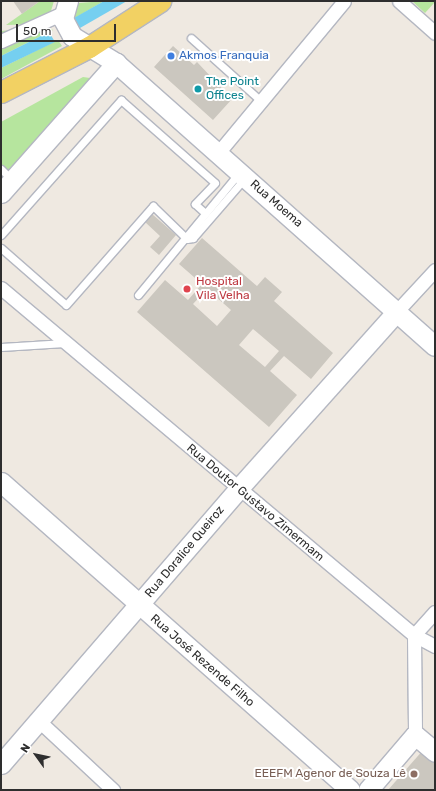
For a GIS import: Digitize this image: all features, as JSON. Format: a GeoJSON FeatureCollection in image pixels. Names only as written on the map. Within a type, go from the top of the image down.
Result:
{"type":"FeatureCollection","features":[{"type":"Feature","properties":{"kind":"main road"},"geometry":{"type":"LineString","coordinates":[[1,92],[89,46],[120,28],[153,4]]}},
{"type":"Feature","properties":{"kind":"street"},"geometry":{"type":"LineString","coordinates":[[218,153],[344,1]]}},
{"type":"Feature","properties":{"kind":"street"},"geometry":{"type":"LineString","coordinates":[[399,1],[435,33]]}},
{"type":"Feature","properties":{"kind":"street"},"geometry":{"type":"LineString","coordinates":[[1,41],[66,7]]}},
{"type":"Feature","properties":{"kind":"street","name":"Rua Moema"},"geometry":{"type":"LineString","coordinates":[[66,7],[68,31],[116,63],[435,346]]}},
{"type":"Feature","properties":{"kind":"street"},"geometry":{"type":"LineString","coordinates":[[5,181],[116,63],[112,45],[120,28]]}},
{"type":"Feature","properties":{"kind":"street","name":"Rua Doralice Queiroz"},"geometry":{"type":"LineString","coordinates":[[1,764],[139,606],[238,489],[435,270]]}},
{"type":"Feature","properties":{"kind":"street","name":"Rua Doutor Gustavo Zimermam"},"geometry":{"type":"LineString","coordinates":[[1,288],[238,489],[414,635],[435,646]]}},
{"type":"Feature","properties":{"kind":"street","name":"Rua José Rezende Filho"},"geometry":{"type":"LineString","coordinates":[[1,482],[139,606],[350,790]]}},
{"type":"Feature","properties":{"kind":"street"},"geometry":{"type":"LineString","coordinates":[[368,790],[415,735],[414,635],[435,612]]}},
{"type":"Feature","properties":{"kind":"street"},"geometry":{"type":"LineString","coordinates":[[38,720],[113,790]]}},
{"type":"Feature","properties":{"kind":"street"},"geometry":{"type":"LineString","coordinates":[[415,735],[435,752]]}},
{"type":"Feature","properties":{"kind":"lane"},"geometry":{"type":"LineString","coordinates":[[191,38],[262,101]]}},
{"type":"Feature","properties":{"kind":"lane"},"geometry":{"type":"LineString","coordinates":[[1,235],[121,100],[214,183],[195,204],[205,213]]}},
{"type":"Feature","properties":{"kind":"lane"},"geometry":{"type":"LineString","coordinates":[[138,295],[187,239],[205,213],[242,175]]}},
{"type":"Feature","properties":{"kind":"lane"},"geometry":{"type":"LineString","coordinates":[[187,239],[193,238],[242,175]]}},
{"type":"Feature","properties":{"kind":"lane"},"geometry":{"type":"LineString","coordinates":[[1,248],[66,306],[153,206],[187,239]]}},
{"type":"Feature","properties":{"kind":"lane"},"geometry":{"type":"LineString","coordinates":[[1,347],[65,343]]}},
{"type":"Feature","properties":{"kind":"green space"},"geometry":{"type":"Polygon","coordinates":[[[40,1],[54,1],[47,24],[6,25],[40,1]]]}},
{"type":"Feature","properties":{"kind":"green space"},"geometry":{"type":"Polygon","coordinates":[[[104,1],[75,18],[73,23],[73,9],[79,3],[104,1]]]}},
{"type":"Feature","properties":{"kind":"green space"},"geometry":{"type":"Polygon","coordinates":[[[412,1],[435,1],[435,2],[425,13],[412,1]]]}},
{"type":"Feature","properties":{"kind":"green space"},"geometry":{"type":"Polygon","coordinates":[[[47,27],[53,30],[1,56],[1,31],[47,27]]]}},
{"type":"Feature","properties":{"kind":"green space"},"geometry":{"type":"Polygon","coordinates":[[[58,40],[62,46],[1,79],[1,68],[58,40]]]}},
{"type":"Feature","properties":{"kind":"green space"},"geometry":{"type":"Polygon","coordinates":[[[83,77],[97,79],[1,189],[1,122],[83,77]]]}},
{"type":"Feature","properties":{"kind":"water"},"geometry":{"type":"Polygon","coordinates":[[[104,1],[127,1],[80,28],[74,18],[104,1]]]}},
{"type":"Feature","properties":{"kind":"water"},"geometry":{"type":"Polygon","coordinates":[[[49,32],[55,42],[1,68],[1,56],[49,32]]]}},
{"type":"Feature","properties":{"kind":"building"},"geometry":{"type":"Polygon","coordinates":[[[13,1],[40,1],[22,14],[13,1]]]}},
{"type":"Feature","properties":{"kind":"building","name":"The Point Offices"},"geometry":{"type":"Polygon","coordinates":[[[173,46],[194,65],[197,62],[232,99],[213,120],[154,67],[173,46]]]}},
{"type":"Feature","properties":{"kind":"building"},"geometry":{"type":"Polygon","coordinates":[[[152,214],[176,235],[159,255],[150,247],[160,236],[145,222],[152,214]]]}},
{"type":"Feature","properties":{"kind":"building"},"geometry":{"type":"Polygon","coordinates":[[[202,238],[257,286],[265,277],[282,292],[274,301],[333,353],[311,379],[284,356],[270,371],[297,395],[269,427],[137,312],[165,280],[188,300],[202,284],[179,264],[202,238]],[[207,289],[193,304],[217,326],[231,310],[207,289]],[[253,329],[239,345],[265,367],[279,351],[253,329]]]}},
{"type":"Feature","properties":{"kind":"building","name":"EEEFM Agenor de Souza Lê"},"geometry":{"type":"Polygon","coordinates":[[[424,749],[435,759],[435,790],[388,790],[424,749]]]}},
{"type":"Feature","properties":{"kind":"place","name":"Akmos Franquia"},"geometry":{"type":"Point","coordinates":[171,56]}},
{"type":"Feature","properties":{"kind":"place","name":"The Point Offices"},"geometry":{"type":"Point","coordinates":[198,89]}},
{"type":"Feature","properties":{"kind":"place","name":"Hospital Vila Velha"},"geometry":{"type":"Point","coordinates":[187,289]}},
{"type":"Feature","properties":{"kind":"place","name":"EEEFM Agenor de Souza Lê"},"geometry":{"type":"Point","coordinates":[414,774]}}]}
